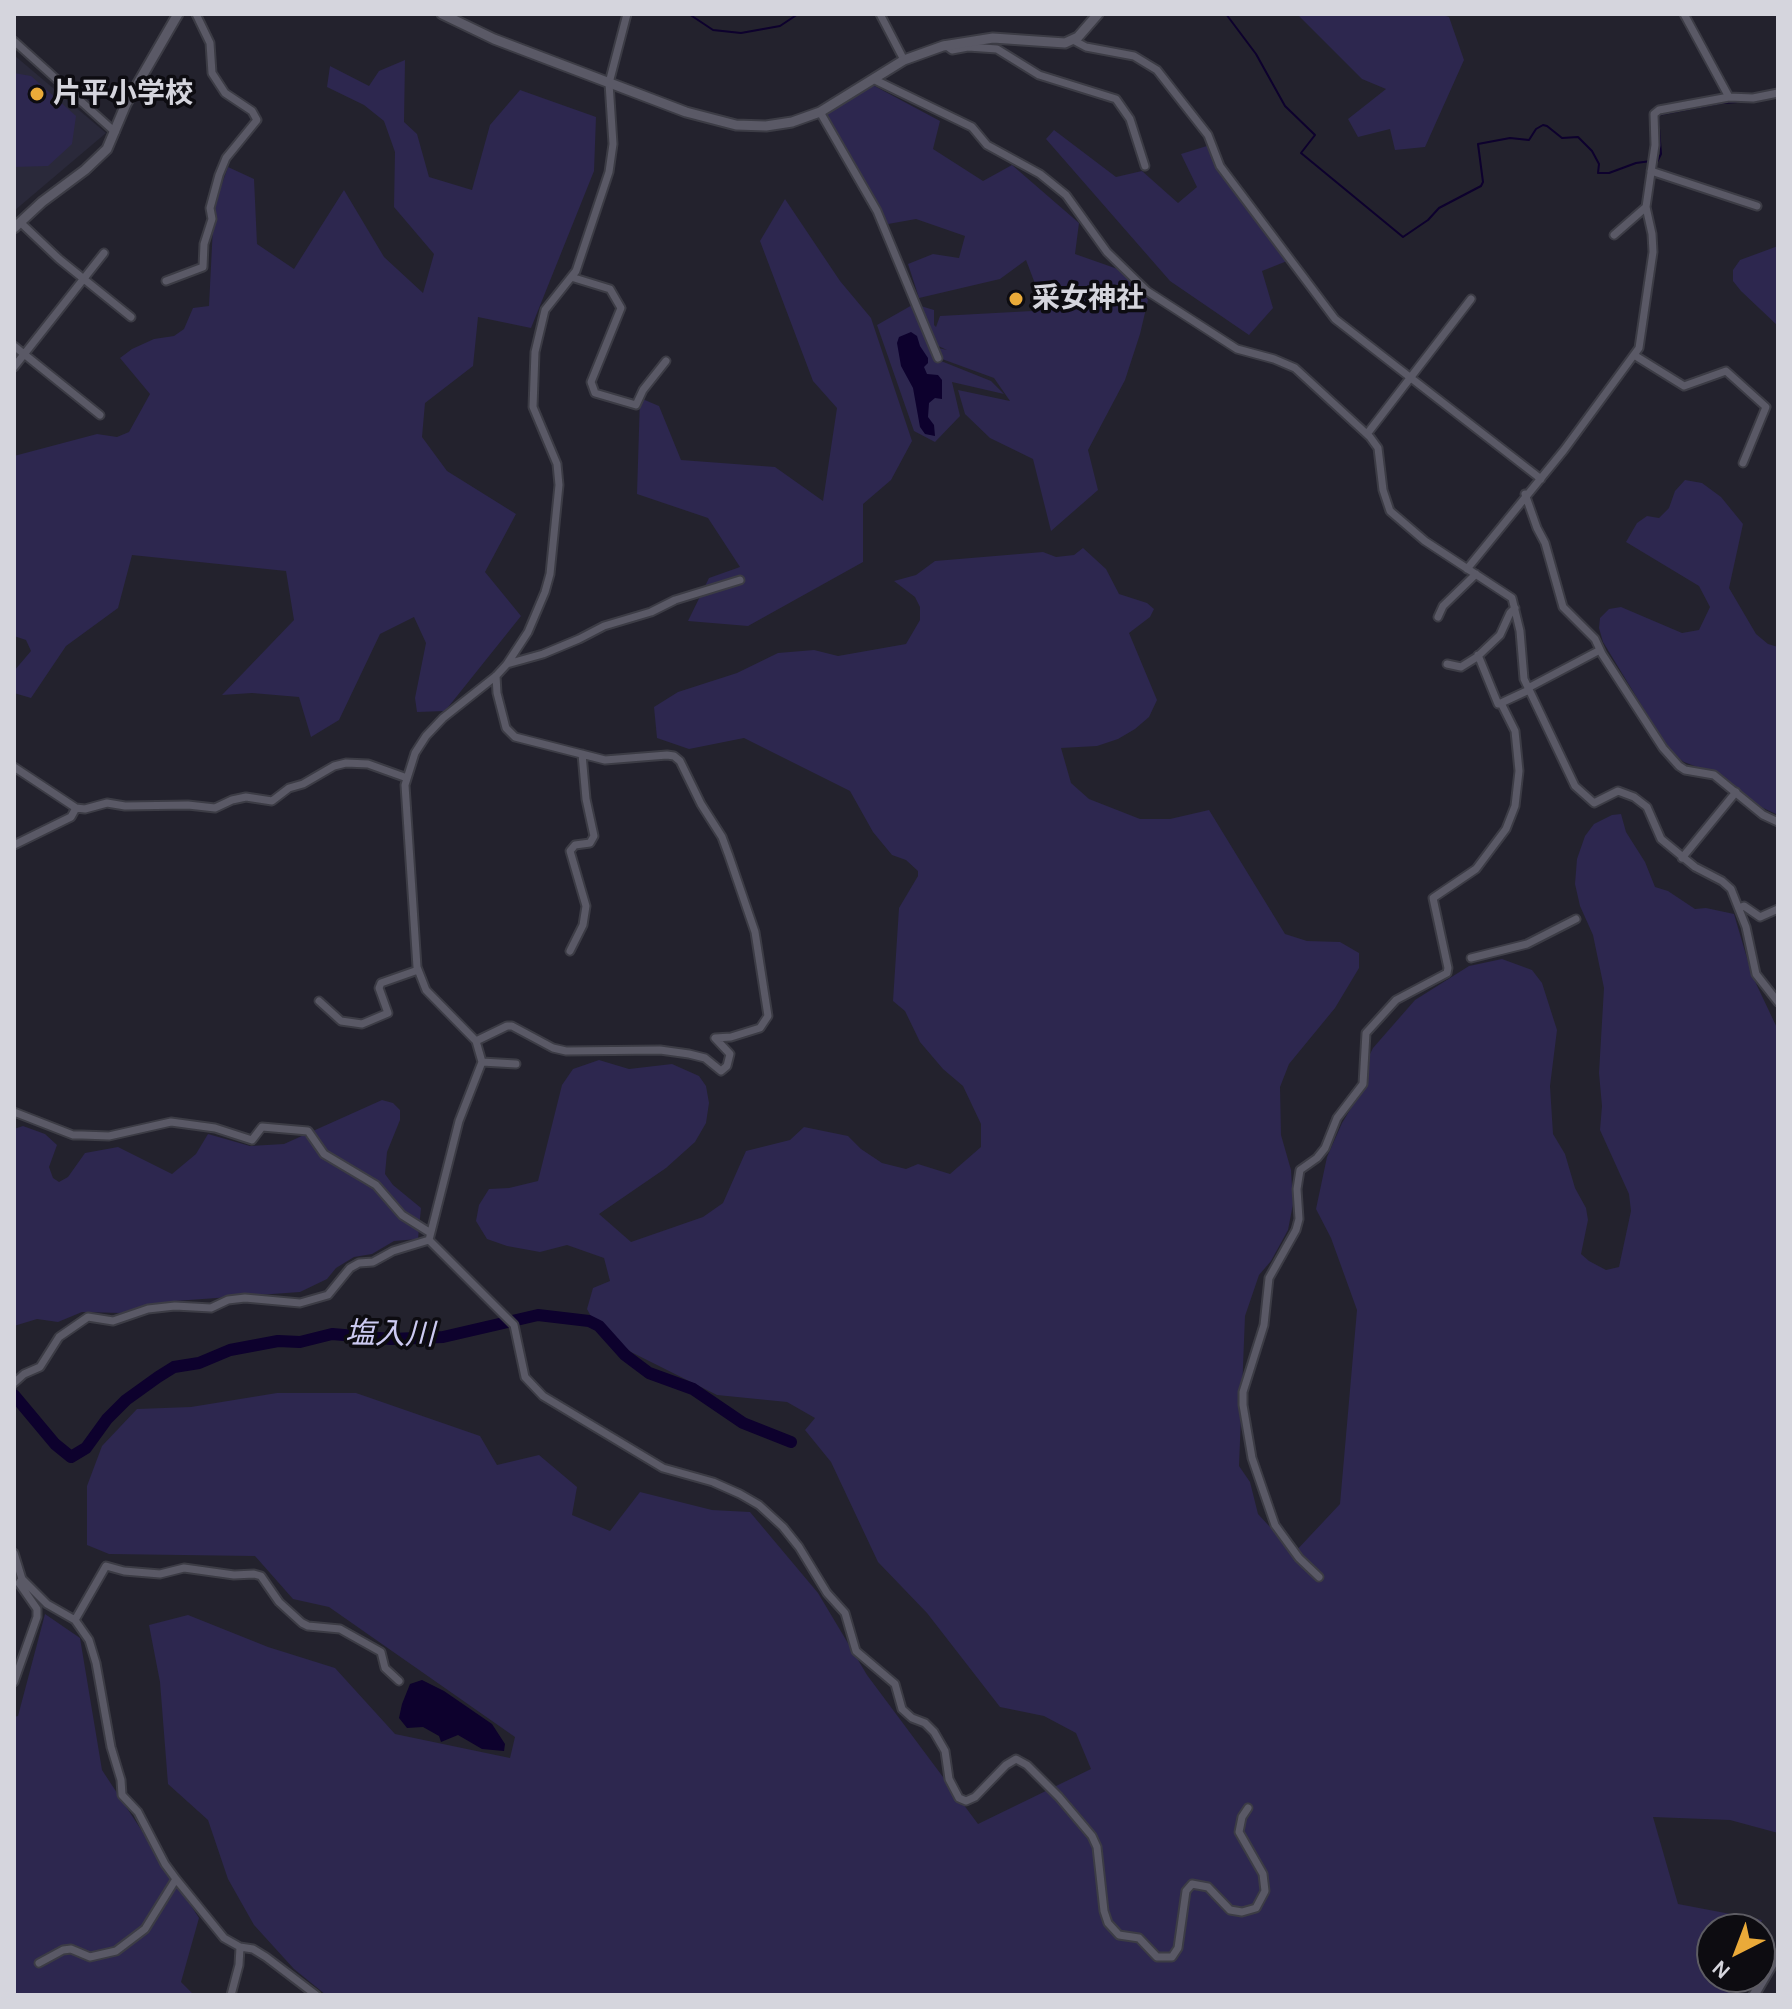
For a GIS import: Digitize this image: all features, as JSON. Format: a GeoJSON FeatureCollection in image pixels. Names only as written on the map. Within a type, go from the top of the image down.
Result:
{"type":"FeatureCollection","features":[{"type":"Feature","properties":{"kind":"street"},"geometry":{"type":"LineString","coordinates":[[131,317],[17,225],[107,149],[126,104],[178,14]]}},
{"type":"Feature","properties":{"kind":"street"},"geometry":{"type":"LineString","coordinates":[[166,281],[203,267],[204,244],[212,219],[210,208],[219,175],[226,158],[257,120],[252,111],[229,97],[215,79],[210,67],[210,43],[196,14]]}},
{"type":"Feature","properties":{"kind":"street"},"geometry":{"type":"LineString","coordinates":[[442,14],[494,39],[686,112],[736,125],[766,126],[792,122],[820,112],[904,60],[945,45],[993,38],[1065,43],[1073,40],[1098,14]]}},
{"type":"Feature","properties":{"kind":"street"},"geometry":{"type":"LineString","coordinates":[[429,1236],[459,1121],[482,1062],[476,1041],[426,990],[418,970],[404,792],[415,753],[431,729],[507,664],[535,618],[550,574],[559,471],[533,407],[536,342],[545,310],[578,264],[612,158],[609,83],[627,14]]}},
{"type":"Feature","properties":{"kind":"street"},"geometry":{"type":"LineString","coordinates":[[880,14],[904,60]]}},
{"type":"Feature","properties":{"kind":"street"},"geometry":{"type":"LineString","coordinates":[[1684,14],[1729,97]]}},
{"type":"Feature","properties":{"kind":"street"},"geometry":{"type":"LineString","coordinates":[[1073,40],[1090,49],[1134,56],[1157,70],[1208,135],[1220,166],[1327,311],[1541,479]]}},
{"type":"Feature","properties":{"kind":"street"},"geometry":{"type":"LineString","coordinates":[[14,41],[115,132]]}},
{"type":"Feature","properties":{"kind":"street"},"geometry":{"type":"LineString","coordinates":[[945,45],[952,50],[968,47],[997,49],[1039,75],[1116,99],[1130,119],[1145,166]]}},
{"type":"Feature","properties":{"kind":"street"},"geometry":{"type":"LineString","coordinates":[[873,79],[972,127],[987,145],[1040,174],[1066,195],[1107,252],[1147,291],[1237,349],[1285,362],[1295,368],[1367,434],[1378,448],[1383,490],[1390,511],[1415,534],[1508,593],[1515,608],[1523,673],[1528,689],[1579,792],[1594,803],[1618,791],[1634,797],[1647,807],[1659,837],[1682,858],[1731,889],[1756,974],[1778,1002]]}},
{"type":"Feature","properties":{"kind":"street"},"geometry":{"type":"LineString","coordinates":[[1467,569],[1525,494],[1541,479],[1634,355],[1641,340],[1653,252],[1646,207],[1655,113],[1729,97],[1753,98],[1778,93]]}},
{"type":"Feature","properties":{"kind":"street"},"geometry":{"type":"LineString","coordinates":[[820,112],[877,211],[938,358]]}},
{"type":"Feature","properties":{"kind":"street"},"geometry":{"type":"LineString","coordinates":[[1651,171],[1757,206]]}},
{"type":"Feature","properties":{"kind":"street"},"geometry":{"type":"LineString","coordinates":[[1614,235],[1646,207]]}},
{"type":"Feature","properties":{"kind":"street"},"geometry":{"type":"LineString","coordinates":[[14,367],[104,253]]}},
{"type":"Feature","properties":{"kind":"street"},"geometry":{"type":"LineString","coordinates":[[571,277],[610,289],[621,308],[591,382],[595,393],[636,405],[643,390],[666,361]]}},
{"type":"Feature","properties":{"kind":"street"},"geometry":{"type":"LineString","coordinates":[[1367,434],[1471,299]]}},
{"type":"Feature","properties":{"kind":"street"},"geometry":{"type":"LineString","coordinates":[[14,346],[100,415]]}},
{"type":"Feature","properties":{"kind":"street"},"geometry":{"type":"LineString","coordinates":[[1634,355],[1684,386],[1726,371],[1766,407],[1743,463]]}},
{"type":"Feature","properties":{"kind":"street"},"geometry":{"type":"LineString","coordinates":[[1525,494],[1556,578],[1560,603],[1591,634],[1670,757],[1685,770],[1714,775],[1763,815],[1778,822]]}},
{"type":"Feature","properties":{"kind":"street"},"geometry":{"type":"LineString","coordinates":[[1438,617],[1443,606],[1476,574]]}},
{"type":"Feature","properties":{"kind":"street"},"geometry":{"type":"LineString","coordinates":[[507,664],[543,654],[604,626],[651,612],[675,600],[740,580]]}},
{"type":"Feature","properties":{"kind":"street"},"geometry":{"type":"LineString","coordinates":[[1447,664],[1461,667],[1478,655],[1500,635],[1515,608]]}},
{"type":"Feature","properties":{"kind":"street"},"geometry":{"type":"LineString","coordinates":[[1319,1577],[1299,1558],[1275,1525],[1252,1458],[1243,1405],[1243,1392],[1264,1325],[1269,1278],[1299,1219],[1297,1189],[1300,1170],[1325,1148],[1337,1118],[1363,1084],[1366,1033],[1396,1000],[1447,973],[1433,898],[1476,869],[1506,829],[1515,806],[1519,771],[1515,731],[1501,703],[1600,650]]}},
{"type":"Feature","properties":{"kind":"street"},"geometry":{"type":"LineString","coordinates":[[1478,655],[1498,704]]}},
{"type":"Feature","properties":{"kind":"street"},"geometry":{"type":"LineString","coordinates":[[476,1041],[512,1026],[553,1048],[566,1051],[660,1050],[705,1058],[721,1071],[727,1066],[730,1054],[715,1038],[731,1037],[760,1028],[767,1020],[755,932],[722,837],[701,804],[680,761],[674,756],[605,760],[513,736],[506,728],[496,676]]}},
{"type":"Feature","properties":{"kind":"street"},"geometry":{"type":"LineString","coordinates":[[570,951],[583,925],[586,906],[570,851],[575,845],[590,843],[594,836],[586,799],[582,754]]}},
{"type":"Feature","properties":{"kind":"street"},"geometry":{"type":"LineString","coordinates":[[14,767],[76,808],[93,808],[107,803],[215,808],[246,797],[272,801],[289,788],[346,763],[368,764],[407,778]]}},
{"type":"Feature","properties":{"kind":"street"},"geometry":{"type":"LineString","coordinates":[[1682,858],[1736,792]]}},
{"type":"Feature","properties":{"kind":"street"},"geometry":{"type":"LineString","coordinates":[[14,845],[71,817],[76,808]]}},
{"type":"Feature","properties":{"kind":"street"},"geometry":{"type":"LineString","coordinates":[[1739,908],[1744,906],[1760,917],[1778,909]]}},
{"type":"Feature","properties":{"kind":"street"},"geometry":{"type":"LineString","coordinates":[[1471,958],[1527,944],[1576,919]]}},
{"type":"Feature","properties":{"kind":"street"},"geometry":{"type":"LineString","coordinates":[[319,1001],[341,1021],[362,1024],[388,1013],[379,988],[381,983],[418,970]]}},
{"type":"Feature","properties":{"kind":"street"},"geometry":{"type":"LineString","coordinates":[[482,1062],[516,1064]]}},
{"type":"Feature","properties":{"kind":"street"},"geometry":{"type":"LineString","coordinates":[[14,1112],[73,1135],[109,1136],[171,1122],[215,1128],[252,1140],[262,1127],[308,1131],[324,1154],[376,1185],[402,1215],[429,1236],[514,1325],[525,1377],[543,1396],[663,1468],[713,1482],[740,1494],[759,1505],[783,1527],[827,1593],[845,1613],[856,1651],[895,1684],[902,1709],[934,1732],[945,1751],[949,1779],[959,1798],[966,1801],[975,1797],[1016,1759],[1027,1765],[1092,1836],[1108,1923],[1119,1935],[1139,1938],[1157,1957],[1172,1957],[1178,1948],[1186,1891],[1192,1884],[1208,1887],[1230,1910],[1242,1912],[1256,1908],[1265,1891],[1263,1874],[1239,1832],[1242,1817],[1248,1808]]}},
{"type":"Feature","properties":{"kind":"street"},"geometry":{"type":"LineString","coordinates":[[14,1383],[24,1374],[40,1367],[59,1337],[88,1317],[113,1321],[148,1309],[175,1306],[211,1308],[228,1300],[245,1298],[300,1303],[328,1295],[350,1268],[359,1263],[373,1262],[429,1236]]}},
{"type":"Feature","properties":{"kind":"street"},"geometry":{"type":"LineString","coordinates":[[14,1553],[22,1579],[47,1604],[75,1620],[89,1640],[122,1795],[138,1812],[165,1864],[224,1938],[266,1957],[316,1995]]}},
{"type":"Feature","properties":{"kind":"street"},"geometry":{"type":"LineString","coordinates":[[75,1620],[106,1566],[160,1574],[184,1568],[234,1575],[254,1574],[261,1576],[279,1602],[302,1623],[340,1629],[381,1652],[385,1668],[399,1681]]}},
{"type":"Feature","properties":{"kind":"street"},"geometry":{"type":"LineString","coordinates":[[14,1682],[37,1617],[37,1609],[19,1583],[22,1579]]}},
{"type":"Feature","properties":{"kind":"street"},"geometry":{"type":"LineString","coordinates":[[39,1963],[63,1950],[71,1949],[90,1957],[116,1951],[145,1929],[176,1879]]}},
{"type":"Feature","properties":{"kind":"street"},"geometry":{"type":"LineString","coordinates":[[231,1995],[240,1947]]}},
{"type":"Feature","properties":{"kind":"street"},"geometry":{"type":"LineString","coordinates":[[1754,1995],[1778,1954]]}},
{"type":"Feature","properties":{"kind":"shaded area"},"geometry":{"type":"Polygon","coordinates":[[[1300,14],[1439,14],[1449,17],[1464,60],[1425,147],[1395,150],[1390,129],[1358,137],[1348,119],[1386,89],[1362,79],[1300,14]]]}},
{"type":"Feature","properties":{"kind":"shaded area","name":"片平小学校"},"geometry":{"type":"Polygon","coordinates":[[[14,55],[106,133],[14,211],[14,55]]]}},
{"type":"Feature","properties":{"kind":"shaded area"},"geometry":{"type":"Polygon","coordinates":[[[405,60],[404,122],[417,134],[429,177],[472,190],[490,125],[520,90],[596,117],[594,171],[531,328],[478,317],[473,366],[425,403],[422,437],[447,471],[516,514],[485,572],[521,616],[445,711],[417,712],[415,698],[426,643],[414,617],[380,634],[339,720],[311,737],[299,697],[252,693],[222,695],[294,620],[286,571],[132,555],[118,608],[66,646],[31,698],[14,693],[14,671],[31,651],[26,640],[14,636],[14,456],[97,434],[117,437],[129,432],[150,394],[120,358],[154,339],[174,336],[184,329],[193,308],[209,306],[214,206],[228,167],[254,179],[257,244],[294,269],[344,190],[384,257],[423,293],[434,254],[394,207],[395,152],[384,121],[364,105],[327,87],[330,66],[369,86],[379,71],[405,60]]]}},
{"type":"Feature","properties":{"kind":"shaded area","name":"片平小学校"},"geometry":{"type":"Polygon","coordinates":[[[14,73],[31,76],[76,116],[72,144],[48,166],[14,167],[14,73]]]}},
{"type":"Feature","properties":{"kind":"shaded area"},"geometry":{"type":"Polygon","coordinates":[[[867,82],[940,121],[933,149],[983,181],[1012,165],[1079,223],[1075,254],[1129,273],[1148,300],[1125,380],[1088,450],[1098,490],[1051,531],[1033,459],[990,438],[965,414],[958,390],[1010,401],[994,378],[942,359],[938,348],[947,350],[936,345],[941,361],[991,381],[1004,394],[952,382],[960,416],[935,442],[914,431],[877,325],[914,304],[934,310],[936,327],[940,316],[1032,311],[1034,281],[1026,260],[1000,279],[919,298],[908,264],[933,254],[959,258],[965,236],[916,219],[888,224],[824,114],[867,82]]]}},
{"type":"Feature","properties":{"kind":"shaded area"},"geometry":{"type":"Polygon","coordinates":[[[1054,130],[1116,177],[1142,171],[1178,203],[1197,187],[1181,154],[1210,145],[1287,261],[1262,271],[1273,308],[1249,335],[1170,281],[1046,139],[1054,130]]]}},
{"type":"Feature","properties":{"kind":"shaded area"},"geometry":{"type":"Polygon","coordinates":[[[785,199],[840,281],[871,318],[912,441],[891,480],[863,504],[863,562],[748,626],[688,621],[709,578],[740,567],[708,518],[637,494],[640,398],[659,406],[681,460],[775,467],[823,501],[837,408],[813,381],[760,241],[785,199]]]}},
{"type":"Feature","properties":{"kind":"shaded area"},"geometry":{"type":"Polygon","coordinates":[[[1778,246],[1778,326],[1741,291],[1733,281],[1733,270],[1740,260],[1778,246]]]}},
{"type":"Feature","properties":{"kind":"shaded area"},"geometry":{"type":"Polygon","coordinates":[[[911,332],[917,336],[928,358],[924,367],[927,374],[938,375],[942,380],[942,399],[935,398],[929,403],[928,417],[934,425],[935,436],[925,434],[920,427],[913,388],[901,366],[897,343],[899,337],[911,332]]]}},
{"type":"Feature","properties":{"kind":"shaded area"},"geometry":{"type":"Polygon","coordinates":[[[1685,480],[1702,483],[1721,497],[1743,524],[1729,588],[1756,634],[1768,644],[1778,647],[1778,815],[1761,807],[1713,773],[1684,762],[1670,752],[1603,642],[1599,628],[1600,618],[1609,609],[1621,607],[1682,633],[1699,630],[1710,607],[1699,586],[1626,542],[1637,523],[1647,516],[1659,518],[1669,508],[1675,491],[1685,480]]]}},
{"type":"Feature","properties":{"kind":"shaded area"},"geometry":{"type":"Polygon","coordinates":[[[1083,548],[1106,569],[1119,594],[1147,603],[1154,609],[1150,617],[1129,633],[1157,700],[1149,717],[1118,739],[1097,746],[1061,748],[1071,783],[1089,799],[1140,819],[1170,819],[1209,810],[1285,934],[1307,941],[1340,942],[1359,953],[1359,968],[1335,1008],[1289,1064],[1280,1087],[1281,1135],[1291,1170],[1293,1204],[1288,1230],[1271,1261],[1259,1275],[1245,1316],[1239,1466],[1250,1482],[1258,1514],[1294,1553],[1340,1504],[1357,1310],[1331,1238],[1316,1209],[1327,1157],[1342,1123],[1362,1090],[1367,1060],[1373,1048],[1415,1000],[1469,966],[1502,959],[1532,970],[1542,983],[1557,1030],[1550,1086],[1553,1134],[1565,1154],[1575,1188],[1586,1208],[1588,1220],[1581,1254],[1606,1270],[1619,1267],[1631,1211],[1629,1194],[1600,1130],[1602,1106],[1599,1073],[1604,988],[1593,935],[1580,906],[1575,884],[1577,859],[1585,836],[1594,824],[1621,814],[1626,832],[1645,862],[1655,887],[1668,891],[1695,909],[1734,914],[1752,975],[1778,1030],[1778,1833],[1730,1820],[1653,1817],[1678,1904],[1725,1913],[1696,1913],[1696,1993],[1729,1995],[326,1995],[294,1969],[254,1925],[228,1879],[208,1820],[168,1784],[160,1682],[149,1625],[188,1615],[268,1647],[335,1668],[395,1734],[510,1758],[515,1737],[329,1607],[293,1599],[255,1556],[109,1554],[87,1545],[87,1486],[102,1446],[137,1409],[191,1407],[277,1393],[356,1393],[480,1436],[497,1465],[539,1455],[577,1487],[572,1515],[610,1531],[640,1492],[712,1510],[750,1512],[818,1593],[867,1675],[978,1824],[1091,1769],[1076,1733],[1044,1716],[1000,1707],[927,1613],[878,1562],[831,1462],[805,1430],[815,1418],[787,1402],[717,1395],[631,1352],[594,1322],[587,1309],[593,1288],[610,1281],[604,1258],[567,1245],[540,1252],[507,1246],[487,1239],[476,1221],[479,1205],[489,1189],[538,1181],[562,1085],[573,1069],[599,1060],[629,1069],[672,1064],[699,1076],[706,1086],[709,1103],[706,1123],[695,1142],[666,1168],[599,1214],[631,1242],[703,1217],[723,1203],[746,1151],[790,1140],[804,1127],[848,1136],[882,1163],[906,1169],[918,1164],[950,1174],[981,1147],[981,1124],[963,1086],[943,1069],[920,1042],[905,1011],[893,1001],[899,908],[918,871],[906,860],[892,855],[873,832],[850,791],[744,738],[689,749],[657,738],[654,707],[678,692],[737,673],[778,653],[814,650],[838,656],[906,644],[920,620],[920,607],[915,597],[894,581],[916,575],[935,561],[1043,552],[1056,557],[1074,555],[1083,548]]]}},
{"type":"Feature","properties":{"kind":"shaded area"},"geometry":{"type":"Polygon","coordinates":[[[382,1100],[393,1103],[400,1110],[400,1120],[387,1152],[385,1174],[393,1185],[421,1208],[418,1239],[394,1241],[372,1254],[354,1257],[336,1268],[327,1279],[300,1292],[175,1301],[121,1313],[82,1312],[58,1322],[37,1319],[14,1326],[14,1129],[23,1126],[45,1134],[57,1145],[49,1167],[53,1178],[59,1182],[68,1177],[85,1153],[118,1147],[172,1174],[196,1154],[208,1134],[250,1146],[284,1144],[382,1100]]]}},
{"type":"Feature","properties":{"kind":"shaded area"},"geometry":{"type":"Polygon","coordinates":[[[45,1614],[80,1638],[102,1770],[199,1918],[181,1982],[194,1995],[14,1995],[14,1717],[18,1716],[45,1614]]]}},
{"type":"Feature","properties":{"kind":"shaded area"},"geometry":{"type":"Polygon","coordinates":[[[422,1680],[492,1724],[505,1744],[504,1751],[482,1749],[458,1735],[441,1742],[439,1736],[423,1727],[407,1728],[399,1718],[402,1704],[410,1684],[422,1680]]]}},
{"type":"Feature","properties":{"kind":"waterway"},"geometry":{"type":"LineString","coordinates":[[689,14],[713,30],[741,33],[780,26],[798,14]]}},
{"type":"Feature","properties":{"kind":"waterway"},"geometry":{"type":"LineString","coordinates":[[1226,14],[1256,54],[1285,106],[1315,135],[1301,153],[1403,237],[1428,220],[1439,208],[1481,186],[1478,144],[1510,138],[1529,140],[1543,125],[1562,138],[1578,137],[1592,151],[1599,164],[1598,173],[1609,173],[1651,161]]}},
{"type":"Feature","properties":{"kind":"waterway"},"geometry":{"type":"LineString","coordinates":[[1760,100],[1777,97]]}},
{"type":"Feature","properties":{"kind":"waterway"},"geometry":{"type":"LineString","coordinates":[[1657,162],[1661,154],[1658,115],[1721,103],[1753,101]]}},
{"type":"Feature","properties":{"kind":"waterway","name":"塩入川"},"geometry":{"type":"LineString","coordinates":[[14,1395],[55,1444],[71,1457],[86,1448],[107,1419],[126,1400],[174,1367],[199,1363],[230,1350],[278,1341],[300,1342],[332,1334],[391,1339],[443,1337],[538,1315],[589,1321],[599,1326],[625,1355],[649,1373],[693,1389],[743,1423],[791,1442]]}},
{"type":"Feature","properties":{"kind":"place","name":"片平小学校"},"geometry":{"type":"Point","coordinates":[37,94]}},
{"type":"Feature","properties":{"kind":"place","name":"采女神社"},"geometry":{"type":"Point","coordinates":[1016,299]}}]}
